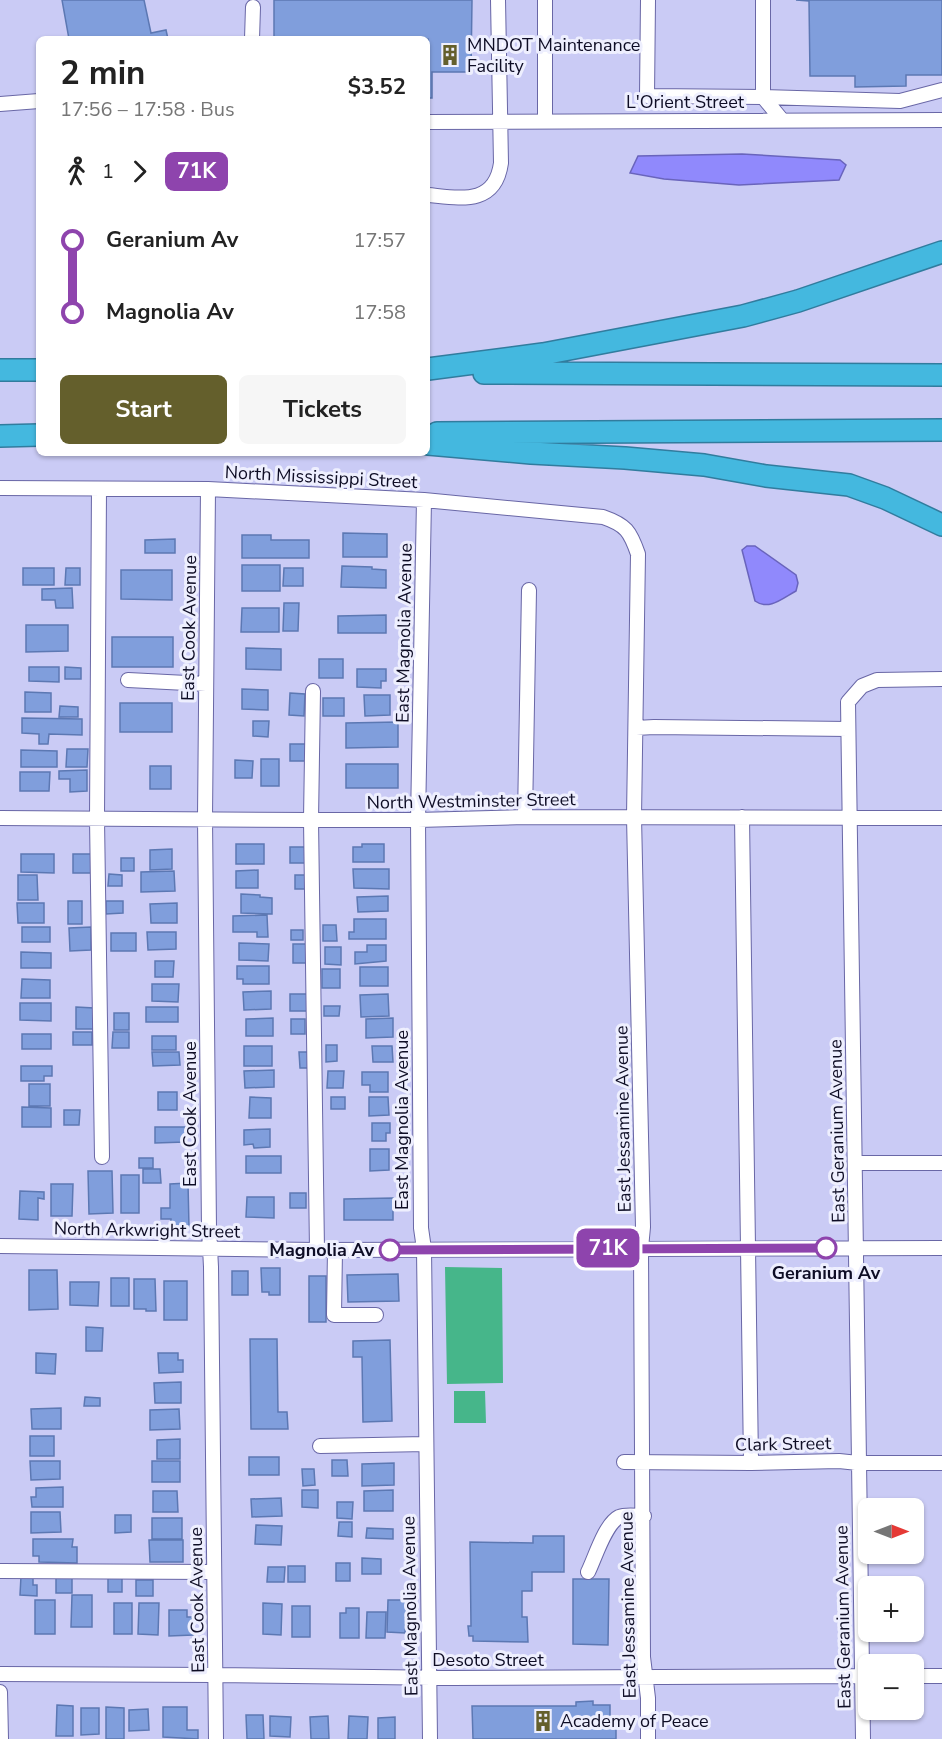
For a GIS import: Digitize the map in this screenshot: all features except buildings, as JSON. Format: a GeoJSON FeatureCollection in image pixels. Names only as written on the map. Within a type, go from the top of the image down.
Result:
{"type":"FeatureCollection","features":[{"type":"Feature","properties":{"kind":"highway"},"geometry":{"type":"LineString","coordinates":[[430,371],[543,354],[743,316],[798,301],[942,252]]}},
{"type":"Feature","properties":{"kind":"highway"},"geometry":{"type":"LineString","coordinates":[[0,370],[36,370]]}},
{"type":"Feature","properties":{"kind":"highway"},"geometry":{"type":"LineString","coordinates":[[430,371],[942,375]]}},
{"type":"Feature","properties":{"kind":"highway"},"geometry":{"type":"LineString","coordinates":[[430,433],[942,430]]}},
{"type":"Feature","properties":{"kind":"highway"},"geometry":{"type":"LineString","coordinates":[[0,436],[36,435]]}},
{"type":"Feature","properties":{"kind":"highway"},"geometry":{"type":"LineString","coordinates":[[430,444],[682,463],[849,485],[885,498],[942,525]]}},
{"type":"Feature","properties":{"kind":"street"},"geometry":{"type":"LineString","coordinates":[[430,195],[471,197],[482,194],[496,182],[501,163],[498,0]]}},
{"type":"Feature","properties":{"kind":"street"},"geometry":{"type":"LineString","coordinates":[[545,0],[545,121]]}},
{"type":"Feature","properties":{"kind":"street"},"geometry":{"type":"LineString","coordinates":[[648,0],[647,96],[900,101],[942,90]]}},
{"type":"Feature","properties":{"kind":"street"},"geometry":{"type":"LineString","coordinates":[[764,0],[763,97],[782,120]]}},
{"type":"Feature","properties":{"kind":"street"},"geometry":{"type":"LineString","coordinates":[[252,36],[253,7]]}},
{"type":"Feature","properties":{"kind":"street"},"geometry":{"type":"LineString","coordinates":[[0,104],[36,100]]}},
{"type":"Feature","properties":{"kind":"street","name":"L'Orient Street"},"geometry":{"type":"LineString","coordinates":[[430,122],[942,120]]}},
{"type":"Feature","properties":{"kind":"street","name":"North Mississippi Street"},"geometry":{"type":"LineString","coordinates":[[0,488],[208,489],[424,500],[603,517],[621,523],[632,536]]}},
{"type":"Feature","properties":{"kind":"street"},"geometry":{"type":"LineString","coordinates":[[99,489],[97,819],[102,1157]]}},
{"type":"Feature","properties":{"kind":"street","name":"East Cook Avenue"},"geometry":{"type":"LineString","coordinates":[[208,489],[205,818],[216,1739]]}},
{"type":"Feature","properties":{"kind":"street","name":"East Magnolia Avenue"},"geometry":{"type":"LineString","coordinates":[[424,500],[418,820],[421,1227],[424,1249],[430,1739]]}},
{"type":"Feature","properties":{"kind":"street","name":"East Jessamine Avenue"},"geometry":{"type":"LineString","coordinates":[[632,536],[639,554],[634,817],[643,1227],[641,1248],[644,1657],[648,1698],[648,1739]]}},
{"type":"Feature","properties":{"kind":"street"},"geometry":{"type":"LineString","coordinates":[[525,817],[529,590]]}},
{"type":"Feature","properties":{"kind":"street","name":"East Geranium Avenue"},"geometry":{"type":"LineString","coordinates":[[864,1654],[858,1463],[856,1163],[848,702],[862,686],[877,680],[942,679]]}},
{"type":"Feature","properties":{"kind":"street"},"geometry":{"type":"LineString","coordinates":[[128,680],[206,684]]}},
{"type":"Feature","properties":{"kind":"street"},"geometry":{"type":"LineString","coordinates":[[313,691],[311,820],[317,1250]]}},
{"type":"Feature","properties":{"kind":"street"},"geometry":{"type":"LineString","coordinates":[[636,728],[848,729]]}},
{"type":"Feature","properties":{"kind":"street","name":"North Westminster Street"},"geometry":{"type":"LineString","coordinates":[[0,818],[311,820],[525,817],[942,818]]}},
{"type":"Feature","properties":{"kind":"street"},"geometry":{"type":"LineString","coordinates":[[742,817],[751,1463]]}},
{"type":"Feature","properties":{"kind":"street"},"geometry":{"type":"LineString","coordinates":[[856,1163],[942,1163]]}},
{"type":"Feature","properties":{"kind":"street","name":"North Arkwright Street"},"geometry":{"type":"LineString","coordinates":[[0,1246],[317,1250],[942,1248]]}},
{"type":"Feature","properties":{"kind":"street"},"geometry":{"type":"LineString","coordinates":[[335,1250],[334,1315],[376,1315]]}},
{"type":"Feature","properties":{"kind":"street"},"geometry":{"type":"LineString","coordinates":[[320,1446],[426,1444]]}},
{"type":"Feature","properties":{"kind":"street","name":"Clark Street"},"geometry":{"type":"LineString","coordinates":[[624,1462],[942,1463]]}},
{"type":"Feature","properties":{"kind":"street"},"geometry":{"type":"LineString","coordinates":[[588,1572],[614,1520],[625,1516],[644,1516]]}},
{"type":"Feature","properties":{"kind":"street"},"geometry":{"type":"LineString","coordinates":[[0,1571],[214,1572]]}},
{"type":"Feature","properties":{"kind":"street","name":"Desoto Street"},"geometry":{"type":"LineString","coordinates":[[0,1674],[430,1678],[858,1676]]}},
{"type":"Feature","properties":{"kind":"street"},"geometry":{"type":"LineString","coordinates":[[924,1676],[942,1676]]}},
{"type":"Feature","properties":{"kind":"street"},"geometry":{"type":"LineString","coordinates":[[0,1692],[1,1739]]}},
{"type":"Feature","properties":{"kind":"street","name":"East Geranium Avenue"},"geometry":{"type":"LineString","coordinates":[[863,1739],[864,1720]]}},
{"type":"Feature","properties":{"kind":"green space"},"geometry":{"type":"Polygon","coordinates":[[[445,1267],[502,1268],[503,1383],[447,1384],[445,1267]]]}},
{"type":"Feature","properties":{"kind":"green space"},"geometry":{"type":"Polygon","coordinates":[[[454,1391],[485,1391],[486,1423],[454,1423],[454,1391]]]}},
{"type":"Feature","properties":{"kind":"shaded area"},"geometry":{"type":"Polygon","coordinates":[[[742,154],[840,160],[846,165],[839,180],[739,185],[664,179],[630,173],[638,156],[742,154]]]}},
{"type":"Feature","properties":{"kind":"shaded area"},"geometry":{"type":"Polygon","coordinates":[[[747,546],[755,546],[796,575],[798,583],[796,591],[771,604],[765,605],[755,601],[742,550],[747,546]]]}},
{"type":"Feature","properties":{"kind":"bus line","name":"71K"},"geometry":{"type":"LineString","coordinates":[[390,1250],[826,1248]]}},
{"type":"Feature","properties":{"kind":"place","name":"MNDOT Maintenance Facility"},"geometry":{"type":"Point","coordinates":[450,55]}},
{"type":"Feature","properties":{"kind":"place","name":"Geranium Av"},"geometry":{"type":"Point","coordinates":[826,1248]}},
{"type":"Feature","properties":{"kind":"place","name":"Magnolia Av"},"geometry":{"type":"Point","coordinates":[390,1250]}},
{"type":"Feature","properties":{"kind":"place","name":"Academy of Peace"},"geometry":{"type":"Point","coordinates":[543,1721]}}]}
